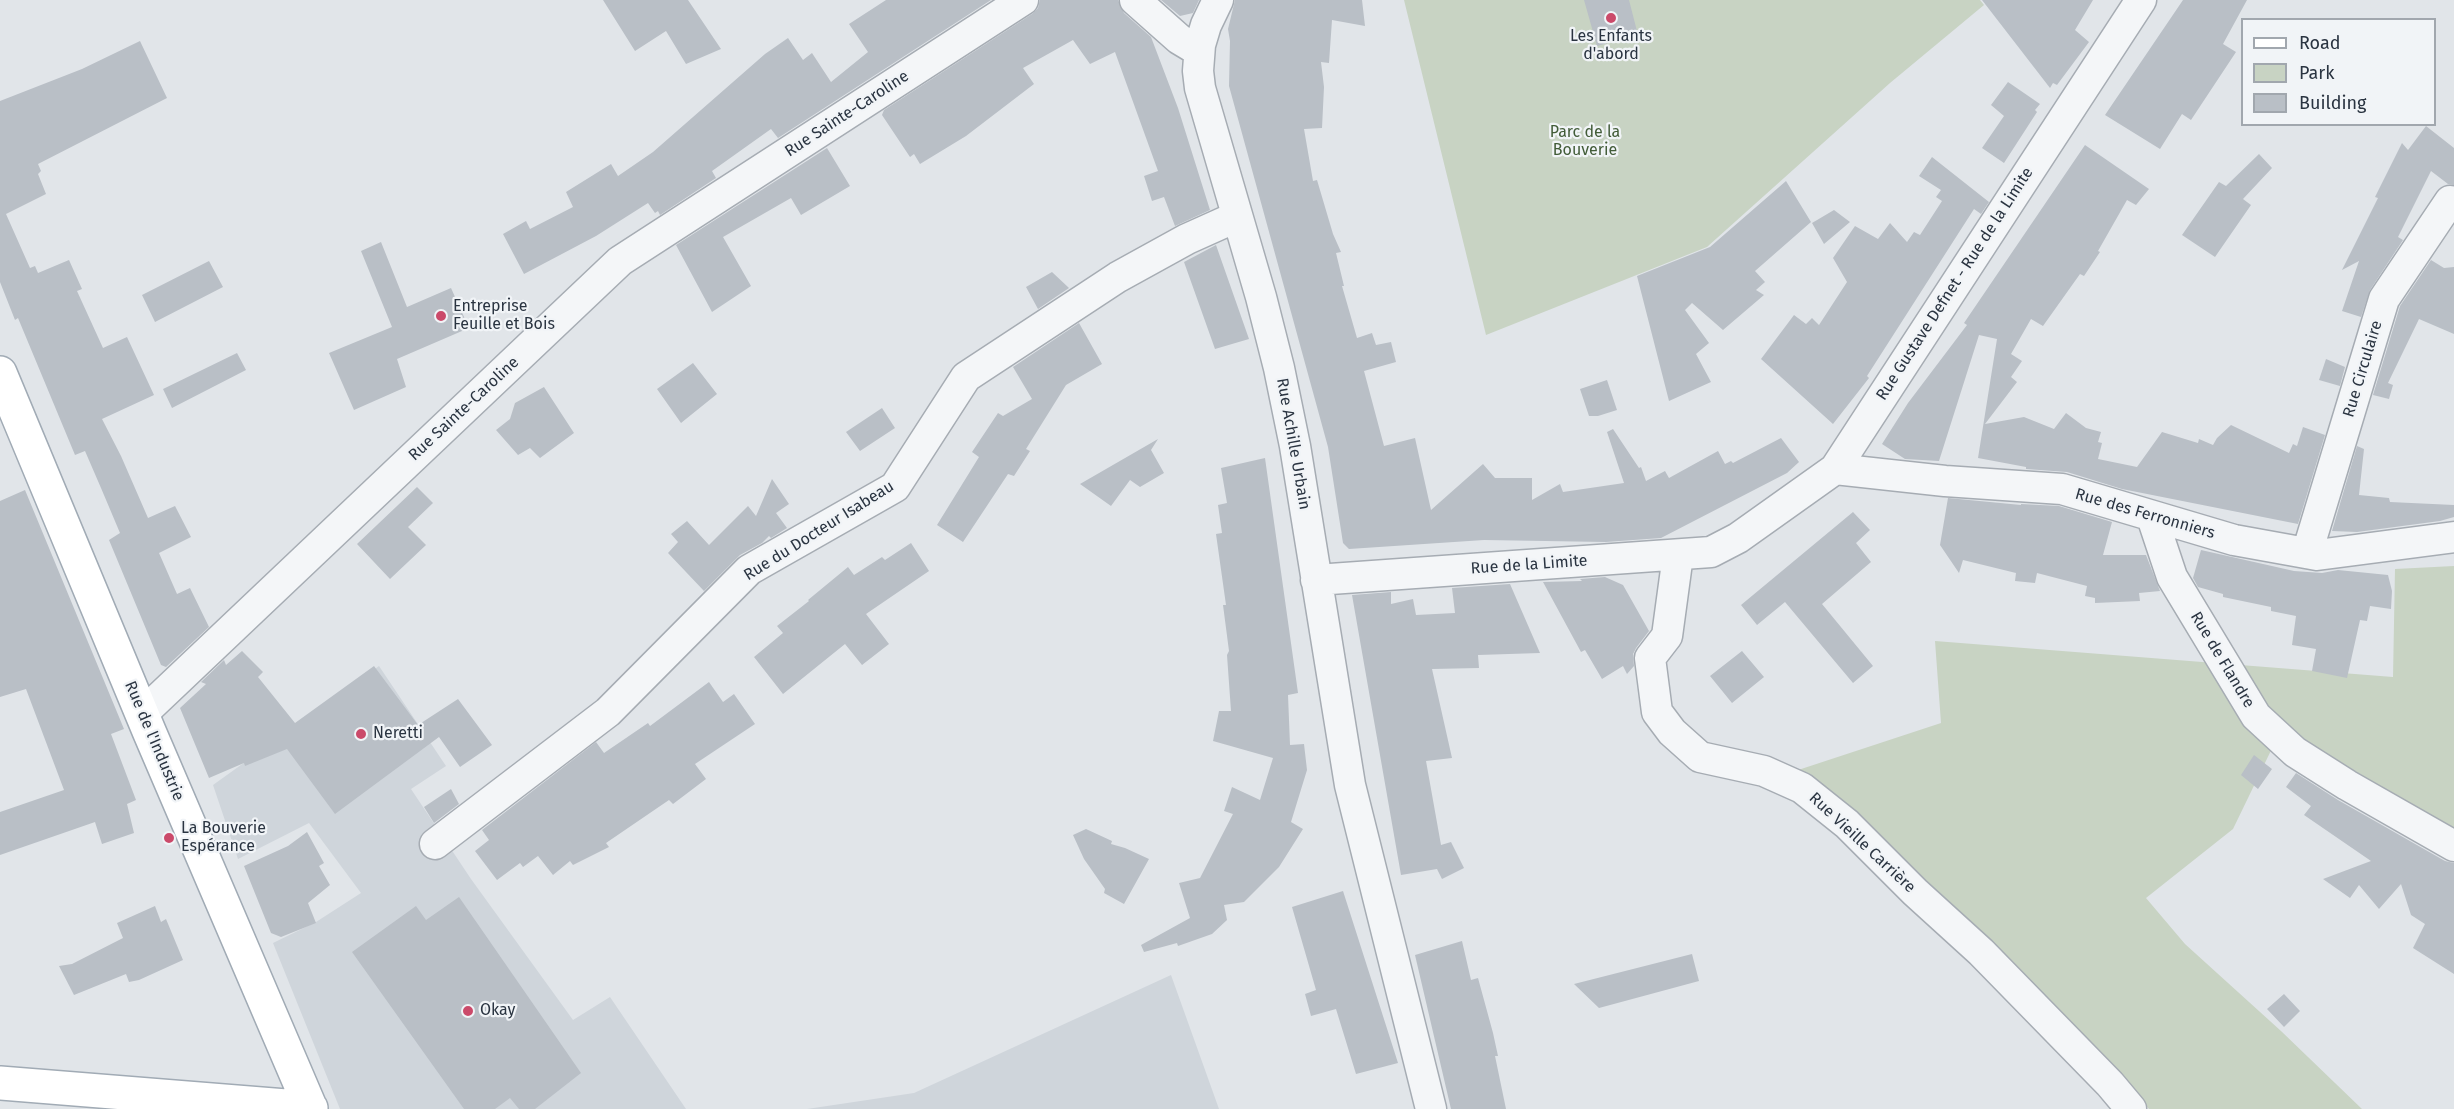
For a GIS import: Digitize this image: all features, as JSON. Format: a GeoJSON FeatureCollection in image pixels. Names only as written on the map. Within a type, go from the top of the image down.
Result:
{"type":"FeatureCollection","features":[{"type":"Feature","properties":{"kind":"main road","name":"Rue de l'Industrie"},"geometry":{"type":"LineString","coordinates":[[0,373],[142,714],[311,1109]]}},
{"type":"Feature","properties":{"kind":"main road"},"geometry":{"type":"LineString","coordinates":[[0,1083],[311,1109]]}},
{"type":"Feature","properties":{"kind":"street","name":"Rue Sainte-Caroline"},"geometry":{"type":"LineString","coordinates":[[142,714],[620,261],[1023,0]]}},
{"type":"Feature","properties":{"kind":"street"},"geometry":{"type":"LineString","coordinates":[[1135,0],[1179,39],[1199,51]]}},
{"type":"Feature","properties":{"kind":"street","name":"Rue Achille Urbain"},"geometry":{"type":"LineString","coordinates":[[1218,0],[1206,25],[1199,51],[1200,88],[1261,297],[1281,377],[1295,446],[1345,760],[1431,1109]]}},
{"type":"Feature","properties":{"kind":"street","name":"Rue Gustave Defnet - Rue de la Limite"},"geometry":{"type":"LineString","coordinates":[[1738,538],[1835,469],[2141,0]]}},
{"type":"Feature","properties":{"kind":"street","name":"Rue Circulaire"},"geometry":{"type":"LineString","coordinates":[[2307,553],[2384,299],[2450,201]]}},
{"type":"Feature","properties":{"kind":"street","name":"Rue du Docteur Isabeau"},"geometry":{"type":"LineString","coordinates":[[435,844],[608,712],[749,570],[895,487],[966,377],[1118,276],[1187,239],[1236,217]]}},
{"type":"Feature","properties":{"kind":"street","name":"Rue des Ferronniers"},"geometry":{"type":"LineString","coordinates":[[1835,469],[1945,481],[2062,489],[2234,540],[2317,555],[2454,537]]}},
{"type":"Feature","properties":{"kind":"street","name":"Rue de Flandre"},"geometry":{"type":"LineString","coordinates":[[2152,517],[2172,577],[2256,716],[2295,752],[2347,785],[2454,846]]}},
{"type":"Feature","properties":{"kind":"street","name":"Rue de la Limite"},"geometry":{"type":"LineString","coordinates":[[1316,580],[1711,552],[1738,538]]}},
{"type":"Feature","properties":{"kind":"street","name":"Rue Vieille Carrière"},"geometry":{"type":"LineString","coordinates":[[1678,555],[1667,636],[1650,658],[1657,712],[1672,732],[1700,757],[1764,771],[1802,788],[1847,824],[1915,892],[1981,952],[2110,1084],[2131,1109]]}},
{"type":"Feature","properties":{"kind":"shaded area"},"geometry":{"type":"Polygon","coordinates":[[[379,666],[446,766],[411,789],[471,879],[573,1020],[610,997],[686,1109],[340,1109],[273,943],[316,922],[361,893],[309,823],[238,859],[213,785],[379,666]]]}},
{"type":"Feature","properties":{"kind":"shaded area"},"geometry":{"type":"Polygon","coordinates":[[[1171,975],[1219,1109],[807,1109],[914,1093],[1171,975]]]}},
{"type":"Feature","properties":{"kind":"green space","name":"Parc de la Bouverie"},"geometry":{"type":"Polygon","coordinates":[[[1404,0],[1980,0],[1984,5],[1890,83],[1707,247],[1486,335],[1404,0]]]}},
{"type":"Feature","properties":{"kind":"green space"},"geometry":{"type":"Polygon","coordinates":[[[2454,566],[2454,847],[2278,736],[2233,829],[2146,898],[2185,944],[2281,1031],[2362,1109],[2149,1109],[2110,1069],[1789,773],[1941,723],[1935,641],[2393,677],[2395,569],[2454,566]]]}},
{"type":"Feature","properties":{"kind":"building"},"geometry":{"type":"Polygon","coordinates":[[[603,0],[688,0],[721,49],[686,64],[666,31],[635,51],[603,0]]]}},
{"type":"Feature","properties":{"kind":"building"},"geometry":{"type":"Polygon","coordinates":[[[886,0],[991,0],[778,138],[771,129],[712,171],[716,178],[660,215],[658,211],[655,213],[648,203],[596,236],[524,274],[503,234],[526,221],[530,229],[573,207],[566,192],[611,164],[618,176],[653,152],[765,54],[788,38],[803,60],[812,53],[831,82],[868,52],[849,24],[886,0]]]}},
{"type":"Feature","properties":{"kind":"building"},"geometry":{"type":"Polygon","coordinates":[[[1040,0],[1118,0],[1124,13],[1151,37],[1178,108],[1210,210],[1175,226],[1164,197],[1152,201],[1144,176],[1158,171],[1115,52],[1090,64],[1073,40],[1023,68],[1034,84],[966,136],[920,164],[914,154],[910,157],[882,115],[884,110],[1032,14],[1038,8],[1040,0]]]}},
{"type":"Feature","properties":{"kind":"building"},"geometry":{"type":"Polygon","coordinates":[[[1161,0],[1199,0],[1193,13],[1180,16],[1161,0]]]}},
{"type":"Feature","properties":{"kind":"building"},"geometry":{"type":"Polygon","coordinates":[[[1235,0],[1362,0],[1365,26],[1332,20],[1329,63],[1321,62],[1324,87],[1322,128],[1304,129],[1313,181],[1317,180],[1333,234],[1341,252],[1336,253],[1344,286],[1342,286],[1357,338],[1372,333],[1376,345],[1391,342],[1396,362],[1364,371],[1384,446],[1415,438],[1431,510],[1483,464],[1495,478],[1532,478],[1532,500],[1560,484],[1563,492],[1624,483],[1607,432],[1613,429],[1639,468],[1641,467],[1646,481],[1665,471],[1669,478],[1718,451],[1725,464],[1731,461],[1733,463],[1781,438],[1799,462],[1787,473],[1661,538],[1606,542],[1484,540],[1349,549],[1343,543],[1328,447],[1229,86],[1228,29],[1235,0]]]}},
{"type":"Feature","properties":{"kind":"building","name":"Les Enfants d'abord"},"geometry":{"type":"Polygon","coordinates":[[[1584,0],[1629,0],[1638,35],[1597,46],[1584,0]]]}},
{"type":"Feature","properties":{"kind":"building"},"geometry":{"type":"Polygon","coordinates":[[[1982,0],[2093,0],[2075,30],[2089,42],[2057,85],[2053,83],[2050,88],[1982,0]]]}},
{"type":"Feature","properties":{"kind":"building"},"geometry":{"type":"Polygon","coordinates":[[[2183,0],[2247,0],[2223,44],[2236,52],[2191,120],[2182,114],[2160,149],[2105,115],[2183,0]]]}},
{"type":"Feature","properties":{"kind":"building"},"geometry":{"type":"Polygon","coordinates":[[[140,41],[167,98],[38,164],[41,171],[38,174],[46,194],[6,214],[30,268],[35,266],[38,273],[69,260],[82,289],[77,291],[103,348],[127,337],[154,395],[102,419],[148,518],[175,506],[191,537],[159,553],[177,594],[190,588],[209,627],[166,667],[161,665],[109,540],[120,533],[101,488],[85,451],[75,455],[18,318],[15,320],[0,282],[0,101],[82,69],[140,41]]]}},
{"type":"Feature","properties":{"kind":"building"},"geometry":{"type":"Polygon","coordinates":[[[2008,82],[2040,104],[2004,163],[1982,148],[2004,116],[1991,105],[2008,82]]]}},
{"type":"Feature","properties":{"kind":"building"},"geometry":{"type":"Polygon","coordinates":[[[2426,126],[2454,148],[2454,185],[2448,184],[2431,171],[2398,237],[2403,240],[2370,290],[2361,317],[2342,311],[2359,261],[2342,270],[2378,198],[2375,197],[2402,143],[2408,150],[2426,126]]]}},
{"type":"Feature","properties":{"kind":"building"},"geometry":{"type":"Polygon","coordinates":[[[2085,145],[2149,189],[2136,205],[2127,200],[2098,251],[2100,252],[2084,276],[2080,274],[2043,326],[2031,319],[2011,354],[2022,361],[2011,377],[2017,382],[1985,424],[2024,417],[2054,429],[2066,413],[2086,428],[2101,432],[2098,442],[2102,443],[2098,459],[2137,467],[2162,432],[2198,443],[2199,439],[2213,445],[2231,425],[2289,453],[2293,444],[2297,446],[2303,427],[2325,435],[2298,524],[2122,489],[2067,472],[2026,469],[2026,467],[1978,458],[1997,339],[1979,335],[1939,461],[1905,459],[1882,444],[1908,403],[1967,325],[1964,323],[2085,145]]]}},
{"type":"Feature","properties":{"kind":"building"},"geometry":{"type":"Polygon","coordinates":[[[827,148],[850,186],[801,215],[791,198],[723,237],[751,286],[712,312],[676,245],[827,148]]]}},
{"type":"Feature","properties":{"kind":"building"},"geometry":{"type":"Polygon","coordinates":[[[2259,154],[2272,168],[2243,199],[2251,205],[2215,257],[2182,235],[2219,182],[2226,186],[2259,154]]]}},
{"type":"Feature","properties":{"kind":"building"},"geometry":{"type":"Polygon","coordinates":[[[1932,157],[1989,202],[1981,214],[1974,209],[1867,376],[1869,378],[1833,424],[1761,359],[1794,315],[1806,324],[1812,318],[1819,325],[1847,282],[1833,258],[1855,226],[1878,239],[1890,223],[1907,242],[1914,232],[1920,235],[1942,201],[1936,197],[1941,190],[1919,176],[1932,157]]]}},
{"type":"Feature","properties":{"kind":"building"},"geometry":{"type":"Polygon","coordinates":[[[1786,181],[1811,222],[1755,271],[1765,282],[1756,290],[1764,295],[1723,330],[1692,303],[1685,310],[1709,343],[1696,354],[1711,382],[1669,401],[1637,276],[1710,247],[1786,181]]]}},
{"type":"Feature","properties":{"kind":"building"},"geometry":{"type":"Polygon","coordinates":[[[1834,210],[1850,222],[1824,244],[1812,223],[1834,210]]]}},
{"type":"Feature","properties":{"kind":"building"},"geometry":{"type":"Polygon","coordinates":[[[381,242],[407,307],[451,288],[469,328],[397,359],[406,387],[354,410],[329,353],[392,327],[361,251],[381,242]]]}},
{"type":"Feature","properties":{"kind":"building"},"geometry":{"type":"Polygon","coordinates":[[[1216,245],[1249,339],[1215,349],[1184,262],[1216,245]]]}},
{"type":"Feature","properties":{"kind":"building"},"geometry":{"type":"Polygon","coordinates":[[[2431,260],[2444,268],[2454,267],[2454,334],[2419,319],[2388,383],[2393,385],[2389,399],[2373,395],[2400,306],[2431,260]]]}},
{"type":"Feature","properties":{"kind":"building"},"geometry":{"type":"Polygon","coordinates":[[[209,261],[223,287],[155,322],[142,295],[209,261]]]}},
{"type":"Feature","properties":{"kind":"building"},"geometry":{"type":"Polygon","coordinates":[[[1052,272],[1069,288],[1038,309],[1026,287],[1052,272]]]}},
{"type":"Feature","properties":{"kind":"building"},"geometry":{"type":"Polygon","coordinates":[[[1079,323],[1102,364],[1066,385],[1026,449],[1030,451],[1014,476],[1008,474],[963,542],[937,525],[979,457],[972,452],[998,413],[1003,416],[1032,399],[1013,367],[1079,323]]]}},
{"type":"Feature","properties":{"kind":"building"},"geometry":{"type":"Polygon","coordinates":[[[237,353],[246,370],[172,408],[163,389],[237,353]]]}},
{"type":"Feature","properties":{"kind":"building"},"geometry":{"type":"Polygon","coordinates":[[[2326,359],[2345,367],[2340,386],[2319,380],[2326,359]]]}},
{"type":"Feature","properties":{"kind":"building"},"geometry":{"type":"Polygon","coordinates":[[[693,363],[717,394],[681,423],[657,389],[693,363]]]}},
{"type":"Feature","properties":{"kind":"building"},"geometry":{"type":"Polygon","coordinates":[[[1607,380],[1617,410],[1598,416],[1589,416],[1580,389],[1607,380]]]}},
{"type":"Feature","properties":{"kind":"building"},"geometry":{"type":"Polygon","coordinates":[[[544,387],[574,433],[540,458],[530,448],[518,455],[496,430],[510,419],[515,403],[544,387]]]}},
{"type":"Feature","properties":{"kind":"building"},"geometry":{"type":"Polygon","coordinates":[[[882,408],[895,428],[860,451],[846,432],[882,408]]]}},
{"type":"Feature","properties":{"kind":"building"},"geometry":{"type":"Polygon","coordinates":[[[1158,439],[1151,450],[1164,473],[1140,487],[1130,480],[1111,506],[1080,484],[1158,439]]]}},
{"type":"Feature","properties":{"kind":"building"},"geometry":{"type":"Polygon","coordinates":[[[2357,446],[2364,449],[2359,495],[2389,498],[2390,502],[2454,505],[2454,517],[2440,521],[2357,532],[2332,531],[2357,446]]]}},
{"type":"Feature","properties":{"kind":"building"},"geometry":{"type":"Polygon","coordinates":[[[1265,458],[1298,693],[1288,695],[1290,745],[1304,744],[1307,770],[1291,822],[1303,829],[1279,867],[1244,902],[1224,905],[1227,920],[1212,934],[1178,946],[1177,943],[1144,952],[1141,945],[1190,918],[1179,883],[1200,878],[1233,814],[1224,811],[1232,787],[1260,800],[1273,758],[1213,741],[1219,711],[1231,711],[1227,655],[1229,651],[1223,605],[1226,605],[1216,534],[1222,533],[1218,505],[1227,503],[1221,468],[1265,458]]]}},
{"type":"Feature","properties":{"kind":"building"},"geometry":{"type":"Polygon","coordinates":[[[772,479],[789,504],[776,513],[787,528],[771,538],[769,536],[762,543],[740,555],[704,591],[668,553],[678,542],[671,534],[687,521],[709,545],[748,506],[756,516],[772,479]]]}},
{"type":"Feature","properties":{"kind":"building"},"geometry":{"type":"Polygon","coordinates":[[[417,487],[433,503],[408,527],[426,545],[390,579],[357,544],[417,487]]]}},
{"type":"Feature","properties":{"kind":"building"},"geometry":{"type":"Polygon","coordinates":[[[25,490],[124,729],[111,734],[136,800],[127,804],[134,833],[102,844],[95,822],[0,855],[0,812],[64,790],[26,689],[0,697],[0,501],[25,490]]]}},
{"type":"Feature","properties":{"kind":"building"},"geometry":{"type":"Polygon","coordinates":[[[1948,498],[2059,506],[2112,522],[2103,555],[2146,555],[2160,591],[2139,593],[2140,601],[2095,603],[2095,598],[2085,596],[2087,586],[2037,573],[2035,583],[2015,581],[2016,573],[1963,560],[1959,573],[1940,545],[1948,498]]]}},
{"type":"Feature","properties":{"kind":"building"},"geometry":{"type":"Polygon","coordinates":[[[1853,512],[1870,530],[1856,543],[1871,562],[1822,604],[1873,666],[1853,683],[1785,602],[1757,625],[1741,605],[1853,512]]]}},
{"type":"Feature","properties":{"kind":"building"},"geometry":{"type":"Polygon","coordinates":[[[911,543],[929,571],[866,614],[889,644],[862,665],[845,644],[783,694],[754,657],[783,633],[777,626],[848,567],[854,575],[882,557],[885,560],[911,543]]]}},
{"type":"Feature","properties":{"kind":"building"},"geometry":{"type":"Polygon","coordinates":[[[2201,550],[2294,571],[2322,573],[2338,570],[2388,575],[2392,591],[2391,609],[2370,606],[2367,621],[2360,620],[2347,678],[2312,671],[2316,649],[2292,645],[2296,616],[2271,611],[2271,607],[2223,597],[2223,594],[2198,587],[2193,578],[2201,550]]]}},
{"type":"Feature","properties":{"kind":"building"},"geometry":{"type":"Polygon","coordinates":[[[1605,577],[1623,585],[1649,631],[1636,648],[1633,654],[1634,666],[1627,674],[1623,666],[1602,679],[1585,650],[1581,652],[1543,582],[1582,581],[1580,579],[1605,577]]]}},
{"type":"Feature","properties":{"kind":"building"},"geometry":{"type":"Polygon","coordinates":[[[1510,584],[1540,653],[1478,655],[1479,668],[1432,669],[1452,758],[1426,761],[1441,845],[1451,842],[1464,868],[1442,879],[1437,869],[1401,875],[1352,595],[1391,592],[1391,604],[1413,599],[1416,615],[1455,613],[1452,588],[1510,584]]]}},
{"type":"Feature","properties":{"kind":"building"},"geometry":{"type":"Polygon","coordinates":[[[242,651],[263,672],[258,677],[295,723],[374,666],[418,725],[458,699],[492,745],[460,767],[439,737],[335,814],[287,749],[245,766],[244,763],[209,778],[180,708],[206,684],[201,682],[224,660],[226,665],[242,651]]]}},
{"type":"Feature","properties":{"kind":"building"},"geometry":{"type":"Polygon","coordinates":[[[1742,651],[1764,677],[1732,703],[1710,676],[1742,651]]]}},
{"type":"Feature","properties":{"kind":"building"},"geometry":{"type":"Polygon","coordinates":[[[709,682],[723,702],[734,694],[755,724],[695,764],[706,779],[673,804],[669,800],[606,843],[609,847],[573,865],[570,861],[553,875],[538,856],[523,867],[520,863],[497,880],[475,851],[489,840],[482,830],[596,742],[604,753],[648,723],[650,726],[709,682]]]}},
{"type":"Feature","properties":{"kind":"building"},"geometry":{"type":"Polygon","coordinates":[[[2254,755],[2272,769],[2258,789],[2241,775],[2254,755]]]}},
{"type":"Feature","properties":{"kind":"building"},"geometry":{"type":"Polygon","coordinates":[[[2296,773],[2338,800],[2445,861],[2454,863],[2454,974],[2413,948],[2425,924],[2411,915],[2401,884],[2379,909],[2359,885],[2350,898],[2323,879],[2371,861],[2304,815],[2311,806],[2286,787],[2296,773]]]}},
{"type":"Feature","properties":{"kind":"building"},"geometry":{"type":"Polygon","coordinates":[[[451,789],[459,804],[434,823],[424,807],[451,789]]]}},
{"type":"Feature","properties":{"kind":"building"},"geometry":{"type":"Polygon","coordinates":[[[1086,829],[1112,841],[1111,844],[1149,859],[1124,904],[1104,893],[1105,889],[1084,859],[1073,835],[1086,829]]]}},
{"type":"Feature","properties":{"kind":"building"},"geometry":{"type":"Polygon","coordinates":[[[307,832],[324,863],[319,866],[330,885],[308,903],[316,923],[281,937],[271,933],[244,866],[288,846],[307,832]]]}},
{"type":"Feature","properties":{"kind":"building"},"geometry":{"type":"Polygon","coordinates":[[[1343,891],[1398,1063],[1356,1074],[1336,1009],[1311,1016],[1305,994],[1316,990],[1292,907],[1343,891]]]}},
{"type":"Feature","properties":{"kind":"building"},"geometry":{"type":"Polygon","coordinates":[[[459,897],[581,1073],[535,1109],[519,1109],[510,1098],[495,1109],[464,1109],[352,952],[416,906],[426,920],[459,897]]]}},
{"type":"Feature","properties":{"kind":"building"},"geometry":{"type":"Polygon","coordinates":[[[155,906],[161,922],[166,919],[183,960],[139,980],[129,982],[126,974],[74,995],[59,966],[72,964],[123,938],[117,923],[155,906]]]}},
{"type":"Feature","properties":{"kind":"building"},"geometry":{"type":"Polygon","coordinates":[[[1462,941],[1471,980],[1478,978],[1493,1033],[1498,1056],[1495,1056],[1506,1109],[1451,1109],[1415,955],[1462,941]]]}},
{"type":"Feature","properties":{"kind":"building"},"geometry":{"type":"Polygon","coordinates":[[[1692,954],[1699,981],[1599,1008],[1574,984],[1692,954]]]}},
{"type":"Feature","properties":{"kind":"building"},"geometry":{"type":"Polygon","coordinates":[[[2284,994],[2300,1011],[2284,1027],[2267,1009],[2284,994]]]}},
{"type":"Feature","properties":{"kind":"place","name":"Les Enfants d'abord"},"geometry":{"type":"Point","coordinates":[1611,18]}},
{"type":"Feature","properties":{"kind":"place","name":"Entreprise Feuille et Bois"},"geometry":{"type":"Point","coordinates":[441,316]}},
{"type":"Feature","properties":{"kind":"place","name":"Neretti"},"geometry":{"type":"Point","coordinates":[361,734]}},
{"type":"Feature","properties":{"kind":"place","name":"La Bouverie Espérance"},"geometry":{"type":"Point","coordinates":[169,838]}},
{"type":"Feature","properties":{"kind":"place","name":"Okay"},"geometry":{"type":"Point","coordinates":[468,1011]}}]}
